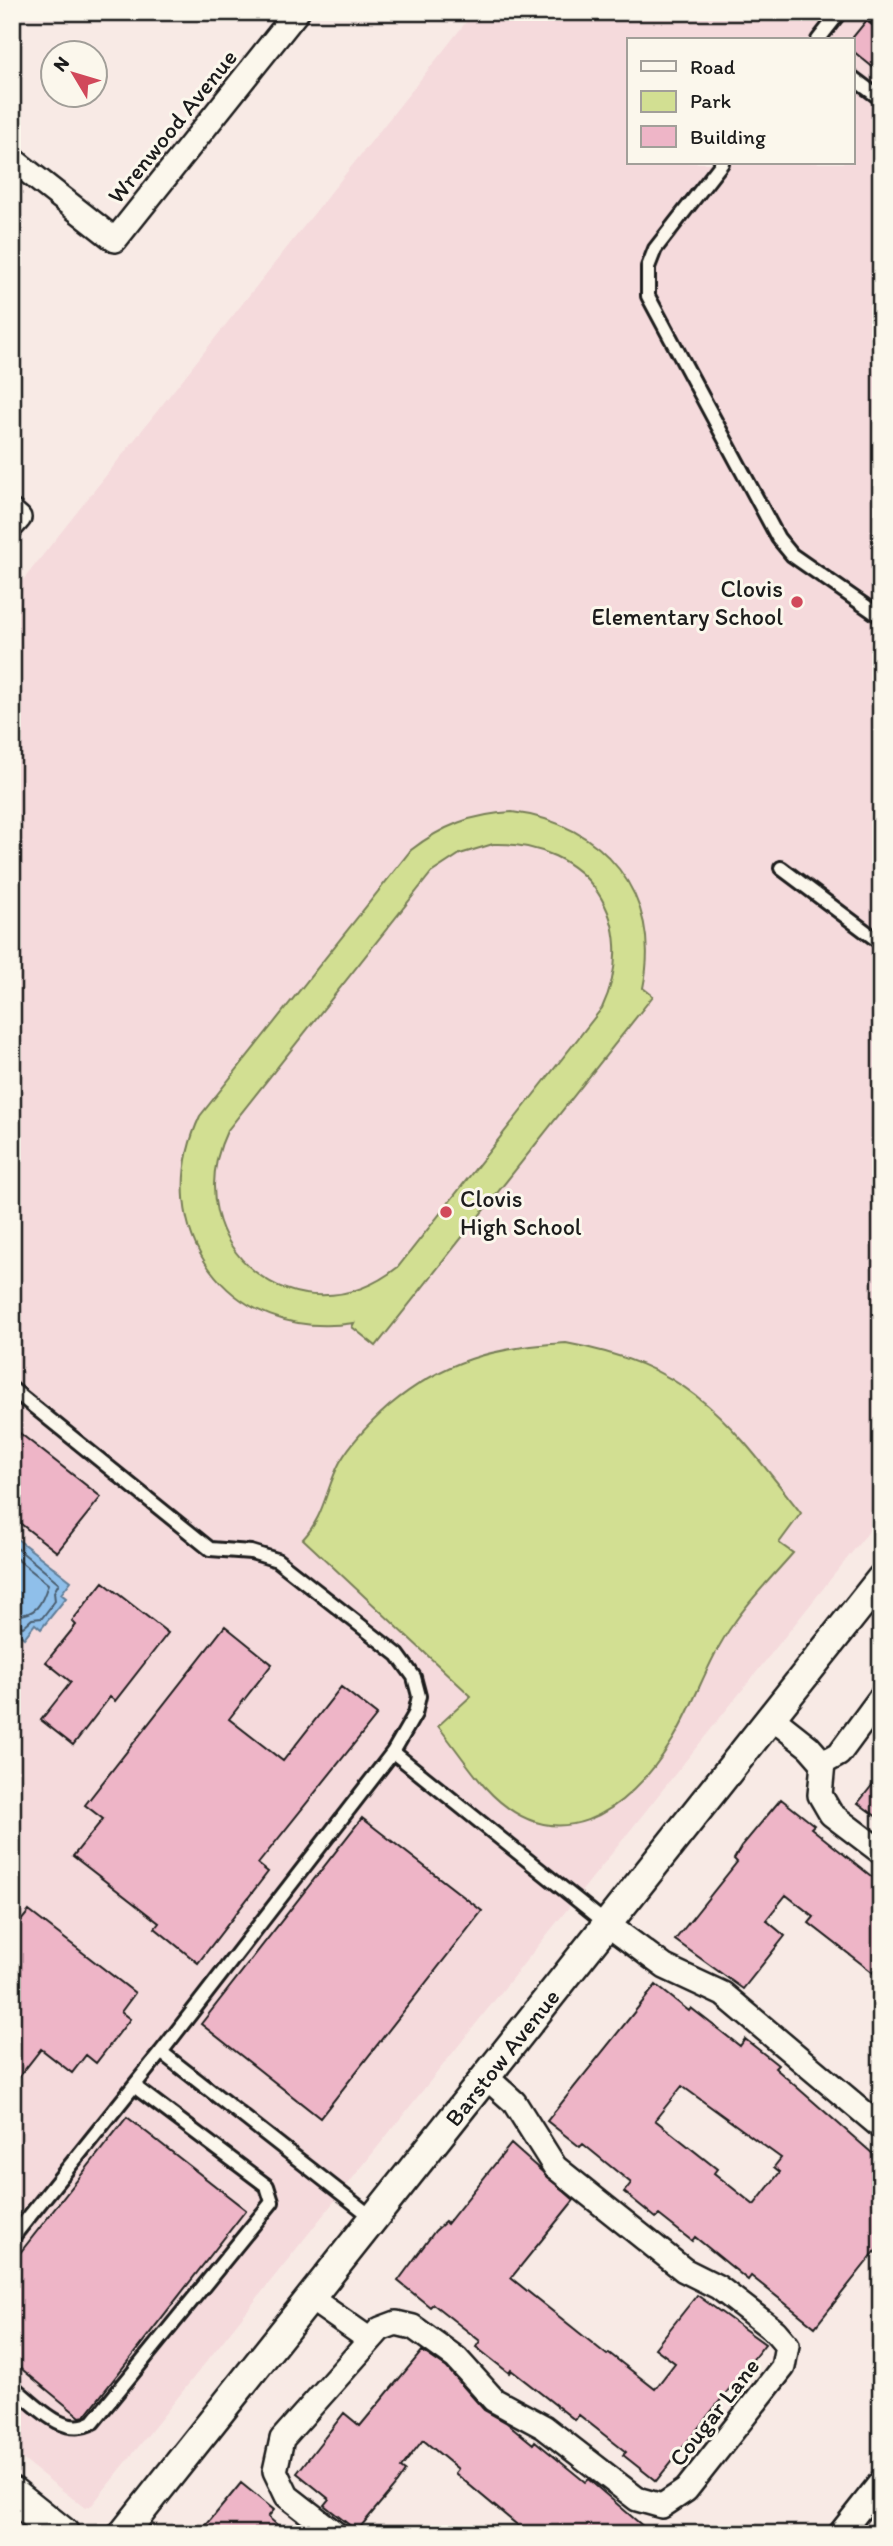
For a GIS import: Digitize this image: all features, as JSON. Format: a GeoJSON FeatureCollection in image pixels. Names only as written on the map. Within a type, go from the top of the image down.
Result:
{"type":"FeatureCollection","features":[{"type":"Feature","properties":{"kind":"main road"},"geometry":{"type":"LineString","coordinates":[[12,2494],[62,2534]]}},
{"type":"Feature","properties":{"kind":"street","name":"Wrenwood Avenue"},"geometry":{"type":"LineString","coordinates":[[12,159],[115,240],[297,12]]}},
{"type":"Feature","properties":{"kind":"street","name":"Barstow Avenue"},"geometry":{"type":"LineString","coordinates":[[123,2534],[881,1579]]}},
{"type":"Feature","properties":{"kind":"street"},"geometry":{"type":"LineString","coordinates":[[823,1763],[839,1754],[881,1697]]}},
{"type":"Feature","properties":{"kind":"street"},"geometry":{"type":"LineString","coordinates":[[771,1717],[809,1747],[823,1763],[820,1795],[831,1814],[881,1852]]}},
{"type":"Feature","properties":{"kind":"street"},"geometry":{"type":"LineString","coordinates":[[607,1924],[666,1968],[723,1994],[881,2127]]}},
{"type":"Feature","properties":{"kind":"street","name":"Cougar Lane"},"geometry":{"type":"LineString","coordinates":[[336,2534],[287,2496],[275,2471],[282,2439],[380,2329],[396,2323],[413,2327],[456,2358],[494,2400],[544,2427],[637,2499],[663,2506],[686,2490],[783,2367],[787,2345],[775,2330],[718,2287],[684,2270],[555,2167],[514,2102],[485,2077]]}},
{"type":"Feature","properties":{"kind":"street"},"geometry":{"type":"LineString","coordinates":[[310,2298],[370,2340]]}},
{"type":"Feature","properties":{"kind":"street"},"geometry":{"type":"LineString","coordinates":[[840,2534],[881,2482]]}},
{"type":"Feature","properties":{"kind":"lane"},"geometry":{"type":"LineString","coordinates":[[820,38],[840,12]]}},
{"type":"Feature","properties":{"kind":"lane"},"geometry":{"type":"LineString","coordinates":[[870,12],[881,22]]}},
{"type":"Feature","properties":{"kind":"lane"},"geometry":{"type":"LineString","coordinates":[[854,79],[881,99]]}},
{"type":"Feature","properties":{"kind":"lane"},"geometry":{"type":"LineString","coordinates":[[721,164],[655,249],[648,267],[648,296],[778,538],[792,555],[881,617]]}},
{"type":"Feature","properties":{"kind":"lane"},"geometry":{"type":"LineString","coordinates":[[781,868],[881,943]]}},
{"type":"Feature","properties":{"kind":"lane"},"geometry":{"type":"LineString","coordinates":[[12,1389],[211,1549],[251,1552],[277,1560],[398,1655],[414,1677],[419,1696],[415,1714],[393,1752],[161,2052],[12,2238]]}},
{"type":"Feature","properties":{"kind":"lane"},"geometry":{"type":"LineString","coordinates":[[393,1752],[607,1924]]}},
{"type":"Feature","properties":{"kind":"lane"},"geometry":{"type":"LineString","coordinates":[[161,2052],[373,2218]]}},
{"type":"Feature","properties":{"kind":"lane"},"geometry":{"type":"LineString","coordinates":[[12,2386],[70,2428],[82,2428],[93,2422],[272,2202],[267,2186],[134,2086]]}},
{"type":"Feature","properties":{"kind":"shaded area","name":"Clovis High School"},"geometry":{"type":"Polygon","coordinates":[[[474,12],[881,12],[881,1516],[92,2505],[85,2508],[12,2451],[12,594],[474,12]]]}},
{"type":"Feature","properties":{"kind":"green space"},"geometry":{"type":"Polygon","coordinates":[[[512,812],[545,819],[574,831],[599,848],[619,869],[634,894],[644,923],[647,954],[643,988],[653,996],[376,1346],[352,1327],[354,1323],[309,1325],[270,1315],[236,1296],[210,1270],[192,1237],[184,1199],[186,1158],[200,1116],[411,850],[446,828],[497,813],[512,812]],[[493,844],[460,854],[431,873],[227,1131],[215,1173],[217,1212],[231,1245],[255,1272],[286,1289],[322,1295],[360,1289],[398,1267],[602,1008],[613,976],[615,946],[610,918],[598,893],[579,872],[555,856],[526,847],[493,844]]]}},
{"type":"Feature","properties":{"kind":"green space"},"geometry":{"type":"Polygon","coordinates":[[[566,1343],[609,1353],[645,1366],[676,1382],[703,1401],[751,1450],[801,1513],[779,1543],[793,1553],[748,1605],[725,1637],[680,1727],[654,1767],[633,1790],[611,1808],[587,1820],[562,1825],[537,1822],[510,1809],[484,1786],[438,1726],[471,1696],[303,1539],[316,1521],[335,1472],[350,1447],[375,1419],[409,1390],[450,1367],[471,1359],[516,1348],[566,1343]]]}},
{"type":"Feature","properties":{"kind":"water"},"geometry":{"type":"Polygon","coordinates":[[[12,1535],[71,1581],[61,1594],[66,1598],[41,1629],[35,1624],[24,1638],[12,1629],[12,1535]]]}},
{"type":"Feature","properties":{"kind":"building"},"geometry":{"type":"Polygon","coordinates":[[[866,21],[881,31],[881,74],[854,52],[853,37],[866,21]]]}},
{"type":"Feature","properties":{"kind":"building"},"geometry":{"type":"Polygon","coordinates":[[[12,1427],[101,1497],[57,1552],[12,1517],[12,1427]]]}},
{"type":"Feature","properties":{"kind":"building"},"geometry":{"type":"Polygon","coordinates":[[[103,1582],[168,1633],[115,1701],[110,1697],[73,1745],[41,1720],[71,1682],[46,1662],[76,1625],[72,1621],[103,1582]]]}},
{"type":"Feature","properties":{"kind":"building"},"geometry":{"type":"Polygon","coordinates":[[[225,1626],[272,1664],[229,1719],[283,1761],[341,1687],[377,1715],[258,1864],[268,1872],[198,1963],[155,1928],[159,1923],[73,1856],[103,1819],[85,1805],[225,1626]]]}},
{"type":"Feature","properties":{"kind":"building"},"geometry":{"type":"Polygon","coordinates":[[[881,1774],[881,1820],[858,1803],[881,1774]]]}},
{"type":"Feature","properties":{"kind":"building"},"geometry":{"type":"Polygon","coordinates":[[[781,1799],[814,1825],[811,1828],[881,1884],[881,1979],[809,1923],[814,1917],[786,1895],[766,1920],[785,1936],[743,1989],[675,1940],[737,1862],[734,1859],[741,1847],[781,1799]]]}},
{"type":"Feature","properties":{"kind":"building"},"geometry":{"type":"Polygon","coordinates":[[[362,1818],[482,1911],[320,2118],[201,2024],[362,1818]]]}},
{"type":"Feature","properties":{"kind":"building"},"geometry":{"type":"Polygon","coordinates":[[[29,1911],[135,1993],[121,2012],[130,2019],[96,2063],[86,2055],[72,2073],[41,2049],[12,2086],[12,1932],[29,1911]]]}},
{"type":"Feature","properties":{"kind":"building"},"geometry":{"type":"Polygon","coordinates":[[[656,1985],[740,2046],[745,2039],[778,2065],[775,2068],[881,2161],[881,2244],[815,2327],[751,2276],[748,2280],[695,2237],[692,2241],[659,2215],[656,2218],[624,2192],[631,2183],[583,2144],[580,2147],[547,2121],[656,1985]],[[682,2086],[655,2120],[717,2169],[714,2173],[754,2205],[780,2172],[774,2167],[781,2158],[682,2086]]]}},
{"type":"Feature","properties":{"kind":"building"},"geometry":{"type":"Polygon","coordinates":[[[127,2117],[246,2210],[85,2416],[80,2417],[12,2361],[12,2263],[127,2117]]]}},
{"type":"Feature","properties":{"kind":"building"},"geometry":{"type":"Polygon","coordinates":[[[511,2144],[574,2200],[511,2278],[607,2355],[609,2353],[655,2389],[675,2363],[655,2348],[697,2295],[765,2344],[656,2481],[623,2455],[626,2452],[579,2415],[575,2420],[511,2370],[509,2373],[476,2347],[480,2341],[433,2304],[430,2307],[398,2281],[435,2231],[445,2222],[447,2224],[511,2144]]]}},
{"type":"Feature","properties":{"kind":"building"},"geometry":{"type":"Polygon","coordinates":[[[422,2351],[447,2368],[484,2410],[507,2423],[533,2444],[535,2441],[585,2482],[588,2479],[652,2534],[528,2534],[455,2473],[458,2469],[423,2440],[401,2468],[405,2471],[397,2483],[357,2531],[324,2505],[329,2499],[297,2473],[344,2413],[360,2426],[422,2351]]]}},
{"type":"Feature","properties":{"kind":"building"},"geometry":{"type":"Polygon","coordinates":[[[241,2483],[274,2510],[268,2517],[288,2534],[199,2534],[241,2483]]]}},
{"type":"Feature","properties":{"kind":"place","name":"Clovis Elementary School"},"geometry":{"type":"Point","coordinates":[797,602]}},
{"type":"Feature","properties":{"kind":"place","name":"Clovis High School"},"geometry":{"type":"Point","coordinates":[446,1212]}}]}
